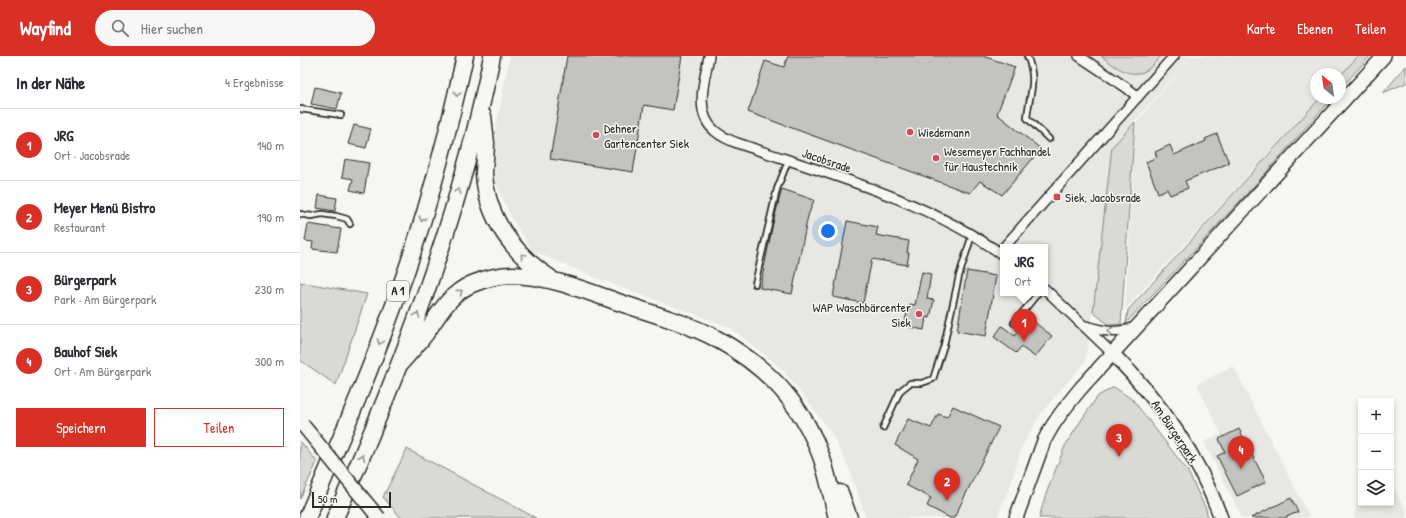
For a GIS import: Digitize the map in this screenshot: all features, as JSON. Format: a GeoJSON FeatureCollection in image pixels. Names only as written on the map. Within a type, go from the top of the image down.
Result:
{"type":"FeatureCollection","features":[{"type":"Feature","properties":{"kind":"highway","name":"A 1"},"geometry":{"type":"LineString","coordinates":[[307,518],[348,422],[388,322],[411,256],[435,177],[465,56]]}},
{"type":"Feature","properties":{"kind":"highway","name":"A 1"},"geometry":{"type":"LineString","coordinates":[[335,518],[362,457],[399,365],[435,267],[482,105],[492,56]]}},
{"type":"Feature","properties":{"kind":"highway"},"geometry":{"type":"LineString","coordinates":[[482,105],[486,144],[484,172],[491,208],[503,233],[512,245],[534,267],[553,280]]}},
{"type":"Feature","properties":{"kind":"highway"},"geometry":{"type":"LineString","coordinates":[[399,365],[428,330],[443,307],[453,297],[470,285],[498,276],[513,275],[553,280],[682,323],[717,340],[745,357],[768,376],[788,397],[808,426],[822,458],[834,477],[849,518]]}},
{"type":"Feature","properties":{"kind":"highway"},"geometry":{"type":"LineString","coordinates":[[822,458],[837,518]]}},
{"type":"Feature","properties":{"kind":"highway"},"geometry":{"type":"LineString","coordinates":[[828,485],[842,518]]}},
{"type":"Feature","properties":{"kind":"main road"},"geometry":{"type":"LineString","coordinates":[[1016,518],[1040,450],[1049,430],[1064,409],[1384,56]]}},
{"type":"Feature","properties":{"kind":"main road","name":"Am Bürgerpark"},"geometry":{"type":"LineString","coordinates":[[1113,354],[1147,391],[1185,442],[1206,481],[1221,518]]}},
{"type":"Feature","properties":{"kind":"main road"},"geometry":{"type":"LineString","coordinates":[[301,423],[380,518]]}},
{"type":"Feature","properties":{"kind":"street","name":"Jacobsrade"},"geometry":{"type":"LineString","coordinates":[[709,56],[702,104],[706,120],[715,131],[729,140],[890,196],[940,218],[1000,249]]}},
{"type":"Feature","properties":{"kind":"street"},"geometry":{"type":"LineString","coordinates":[[1079,56],[1138,97]]}},
{"type":"Feature","properties":{"kind":"street","name":"Jacobsrade"},"geometry":{"type":"LineString","coordinates":[[1009,244],[1174,56]]}},
{"type":"Feature","properties":{"kind":"street"},"geometry":{"type":"LineString","coordinates":[[1048,292],[1113,354]]}},
{"type":"Feature","properties":{"kind":"street"},"geometry":{"type":"LineString","coordinates":[[1083,325],[1109,332],[1117,332],[1137,327]]}},
{"type":"Feature","properties":{"kind":"lane"},"geometry":{"type":"LineString","coordinates":[[1027,56],[1032,68],[1033,80],[1027,118],[1028,121],[1049,138]]}},
{"type":"Feature","properties":{"kind":"lane"},"geometry":{"type":"LineString","coordinates":[[300,109],[341,115]]}},
{"type":"Feature","properties":{"kind":"lane"},"geometry":{"type":"LineString","coordinates":[[755,284],[777,189],[788,160]]}},
{"type":"Feature","properties":{"kind":"lane"},"geometry":{"type":"LineString","coordinates":[[300,214],[311,216],[322,214],[336,216],[347,219],[350,224]]}},
{"type":"Feature","properties":{"kind":"lane"},"geometry":{"type":"LineString","coordinates":[[883,428],[900,391],[910,382],[922,383],[933,379],[944,345],[959,276],[972,235]]}},
{"type":"Feature","properties":{"kind":"lane"},"geometry":{"type":"LineString","coordinates":[[1014,323],[1036,296]]}},
{"type":"Feature","properties":{"kind":"shaded area"},"geometry":{"type":"Polygon","coordinates":[[[510,56],[1101,56],[1118,69],[1128,73],[1138,74],[1148,70],[1161,56],[1192,56],[1112,147],[1093,312],[1085,362],[1042,412],[1022,446],[1012,480],[997,518],[866,518],[849,468],[831,433],[808,401],[780,367],[729,327],[602,280],[533,251],[512,219],[495,182],[496,128],[510,56]]]}},
{"type":"Feature","properties":{"kind":"shaded area"},"geometry":{"type":"Polygon","coordinates":[[[1101,56],[1161,56],[1147,70],[1141,73],[1129,73],[1101,56]]]}},
{"type":"Feature","properties":{"kind":"shaded area"},"geometry":{"type":"Polygon","coordinates":[[[1192,56],[1357,56],[1346,68],[1310,68],[1310,104],[1313,104],[1125,309],[1136,123],[1192,56]]]}},
{"type":"Feature","properties":{"kind":"shaded area"},"geometry":{"type":"Polygon","coordinates":[[[1358,56],[1370,56],[1346,82],[1346,69],[1358,56]]]}},
{"type":"Feature","properties":{"kind":"shaded area"},"geometry":{"type":"Polygon","coordinates":[[[1406,66],[1406,83],[1383,93],[1406,66]]]}},
{"type":"Feature","properties":{"kind":"shaded area"},"geometry":{"type":"Polygon","coordinates":[[[1315,104],[1327,104],[1254,186],[1126,323],[1128,310],[1315,104]]]}},
{"type":"Feature","properties":{"kind":"shaded area"},"geometry":{"type":"Polygon","coordinates":[[[1135,122],[1121,324],[1109,325],[1093,312],[1112,147],[1135,122]]]}},
{"type":"Feature","properties":{"kind":"shaded area"},"geometry":{"type":"Polygon","coordinates":[[[300,282],[367,294],[336,385],[300,360],[300,282]]]}},
{"type":"Feature","properties":{"kind":"shaded area"},"geometry":{"type":"Polygon","coordinates":[[[1233,366],[1309,516],[1304,518],[1242,518],[1204,442],[1221,434],[1197,384],[1233,366]]]}},
{"type":"Feature","properties":{"kind":"shaded area"},"geometry":{"type":"Polygon","coordinates":[[[1114,387],[1133,400],[1187,470],[1206,509],[1208,518],[1039,518],[1046,494],[1065,446],[1098,396],[1114,387]]]}},
{"type":"Feature","properties":{"kind":"shaded area"},"geometry":{"type":"Polygon","coordinates":[[[300,441],[317,462],[300,499],[300,441]]]}},
{"type":"Feature","properties":{"kind":"shaded area"},"geometry":{"type":"Polygon","coordinates":[[[407,449],[536,518],[401,518],[383,497],[407,449]]]}},
{"type":"Feature","properties":{"kind":"shaded area"},"geometry":{"type":"Polygon","coordinates":[[[1394,489],[1406,510],[1406,518],[1354,518],[1356,505],[1394,506],[1394,489]]]}},
{"type":"Feature","properties":{"kind":"building","name":"Dehner Gartencenter Siek"},"geometry":{"type":"Polygon","coordinates":[[[567,56],[682,56],[673,110],[644,105],[633,172],[550,159],[567,56]]]}},
{"type":"Feature","properties":{"kind":"building","name":"Wiedemann"},"geometry":{"type":"Polygon","coordinates":[[[788,56],[983,56],[1015,67],[997,114],[1041,149],[1002,195],[980,181],[970,193],[748,112],[765,61],[784,67],[788,56]]]}},
{"type":"Feature","properties":{"kind":"building"},"geometry":{"type":"Polygon","coordinates":[[[315,87],[341,93],[337,109],[311,104],[315,87]]]}},
{"type":"Feature","properties":{"kind":"building"},"geometry":{"type":"Polygon","coordinates":[[[354,125],[371,129],[366,148],[348,144],[354,125]]]}},
{"type":"Feature","properties":{"kind":"building"},"geometry":{"type":"Polygon","coordinates":[[[1217,134],[1229,163],[1185,181],[1188,188],[1170,195],[1167,189],[1158,193],[1146,162],[1157,157],[1155,152],[1170,145],[1174,155],[1206,141],[1205,139],[1217,134]]]}},
{"type":"Feature","properties":{"kind":"building"},"geometry":{"type":"Polygon","coordinates":[[[345,159],[369,163],[364,193],[350,190],[353,179],[342,177],[345,159]]]}},
{"type":"Feature","properties":{"kind":"building"},"geometry":{"type":"Polygon","coordinates":[[[782,189],[814,200],[808,216],[792,294],[760,288],[773,223],[782,189]]]}},
{"type":"Feature","properties":{"kind":"building"},"geometry":{"type":"Polygon","coordinates":[[[319,195],[337,198],[335,211],[317,208],[319,195]]]}},
{"type":"Feature","properties":{"kind":"building"},"geometry":{"type":"Polygon","coordinates":[[[847,221],[878,227],[876,235],[909,241],[907,265],[872,259],[863,303],[833,297],[847,221]]]}},
{"type":"Feature","properties":{"kind":"building"},"geometry":{"type":"Polygon","coordinates":[[[308,224],[341,229],[337,252],[312,249],[313,242],[305,241],[308,224]]]}},
{"type":"Feature","properties":{"kind":"building"},"geometry":{"type":"Polygon","coordinates":[[[967,271],[996,276],[986,336],[957,331],[967,271]]]}},
{"type":"Feature","properties":{"kind":"building","name":"WAP Waschbärcenter Siek"},"geometry":{"type":"Polygon","coordinates":[[[922,272],[931,274],[927,299],[934,300],[930,318],[926,317],[924,330],[904,326],[910,304],[915,305],[922,272]]]}},
{"type":"Feature","properties":{"kind":"building"},"geometry":{"type":"Polygon","coordinates":[[[1029,318],[1052,336],[1035,357],[1021,347],[1016,353],[994,337],[1002,326],[1015,336],[1029,318]]]}},
{"type":"Feature","properties":{"kind":"building"},"geometry":{"type":"Polygon","coordinates":[[[953,406],[999,427],[954,518],[950,518],[927,506],[931,498],[906,485],[918,459],[895,445],[908,419],[931,428],[938,414],[947,417],[953,406]]]}},
{"type":"Feature","properties":{"kind":"building"},"geometry":{"type":"Polygon","coordinates":[[[1239,429],[1266,482],[1237,496],[1217,456],[1225,452],[1219,439],[1239,429]]]}},
{"type":"Feature","properties":{"kind":"building"},"geometry":{"type":"Polygon","coordinates":[[[1291,498],[1298,512],[1284,518],[1251,518],[1291,498]]]}},
{"type":"Feature","properties":{"kind":"place","name":"Wiedemann"},"geometry":{"type":"Point","coordinates":[910,132]}},
{"type":"Feature","properties":{"kind":"place","name":"Dehner Gartencenter Siek"},"geometry":{"type":"Point","coordinates":[596,135]}},
{"type":"Feature","properties":{"kind":"place","name":"Wesemeyer Fachhandel für Haustechnik"},"geometry":{"type":"Point","coordinates":[936,158]}},
{"type":"Feature","properties":{"kind":"place","name":"Siek, Jacobsrade"},"geometry":{"type":"Point","coordinates":[1057,197]}},
{"type":"Feature","properties":{"kind":"place","name":"WAP Waschbärcenter Siek"},"geometry":{"type":"Point","coordinates":[919,314]}},
{"type":"Feature","properties":{"kind":"place","name":"JRG"},"geometry":{"type":"Point","coordinates":[1024,342]}},
{"type":"Feature","properties":{"kind":"place","name":"Bürgerpark"},"geometry":{"type":"Point","coordinates":[1119,457]}},
{"type":"Feature","properties":{"kind":"place","name":"Bauhof Siek"},"geometry":{"type":"Point","coordinates":[1241,469]}},
{"type":"Feature","properties":{"kind":"place","name":"Meyer Menü Bistro"},"geometry":{"type":"Point","coordinates":[947,501]}}]}
